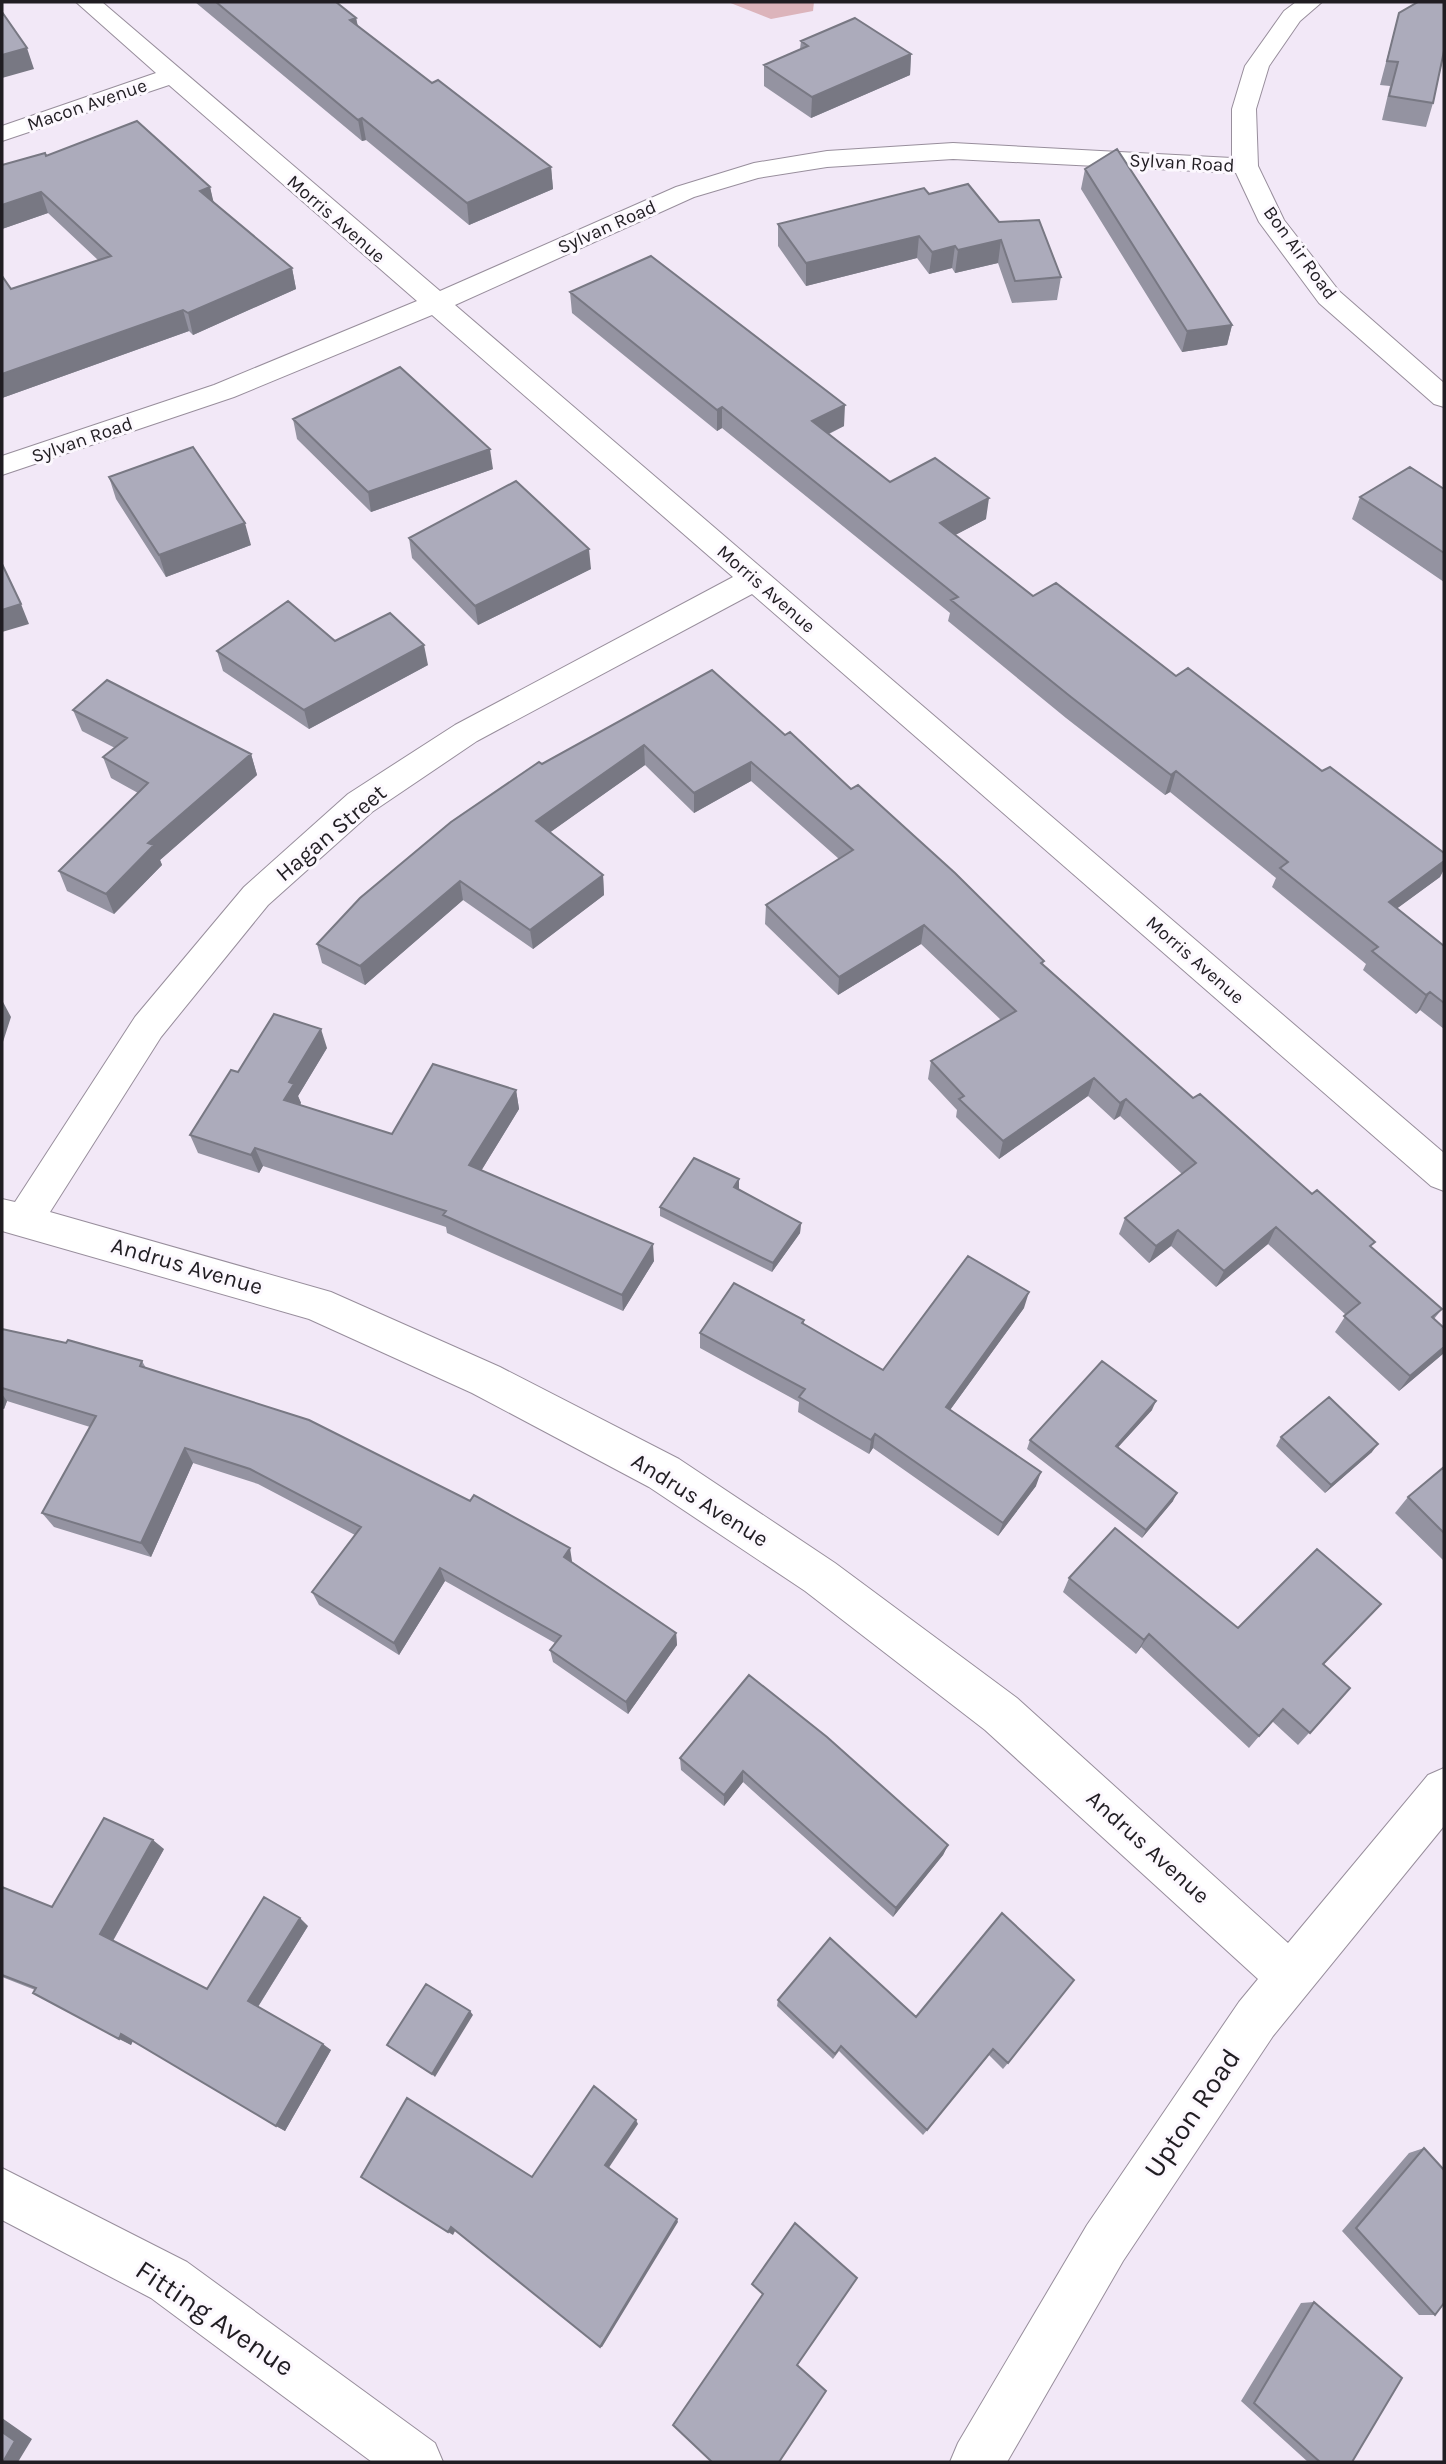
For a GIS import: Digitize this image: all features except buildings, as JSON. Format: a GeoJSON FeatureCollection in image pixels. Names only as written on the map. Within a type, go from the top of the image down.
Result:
{"type":"FeatureCollection","features":[{"type":"Feature","properties":{"kind":"street","name":"Morris Avenue"},"geometry":{"type":"LineString","coordinates":[[88,2],[1444,1175]]}},
{"type":"Feature","properties":{"kind":"street","name":"Bon Air Road"},"geometry":{"type":"LineString","coordinates":[[1310,2],[1292,16],[1257,66],[1244,109],[1245,166],[1272,222],[1329,298],[1444,398]]}},
{"type":"Feature","properties":{"kind":"street","name":"Macon Avenue"},"geometry":{"type":"LineString","coordinates":[[2,134],[171,76]]}},
{"type":"Feature","properties":{"kind":"street","name":"Sylvan Road"},"geometry":{"type":"LineString","coordinates":[[2,466],[223,391],[434,304],[685,192],[754,171],[839,158],[953,151],[1245,166]]}},
{"type":"Feature","properties":{"kind":"street","name":"Hagan Street"},"geometry":{"type":"LineString","coordinates":[[13,1217],[148,1027],[256,896],[360,803],[466,733],[755,579]]}},
{"type":"Feature","properties":{"kind":"street","name":"Andrus Avenue"},"geometry":{"type":"LineString","coordinates":[[13,1217],[317,1304],[486,1380],[664,1473],[820,1577],[1001,1714],[1290,1976]]}},
{"type":"Feature","properties":{"kind":"street","name":"Upton Road"},"geometry":{"type":"LineString","coordinates":[[977,2462],[1105,2243],[1256,2018],[1444,1791]]}},
{"type":"Feature","properties":{"kind":"street","name":"Fitting Avenue"},"geometry":{"type":"LineString","coordinates":[[2,2193],[169,2280],[416,2462]]}},
{"type":"Feature","properties":{"kind":"shaded area"},"geometry":{"type":"Polygon","coordinates":[[[728,2],[814,2],[813,11],[771,19],[728,2]]]}}]}
